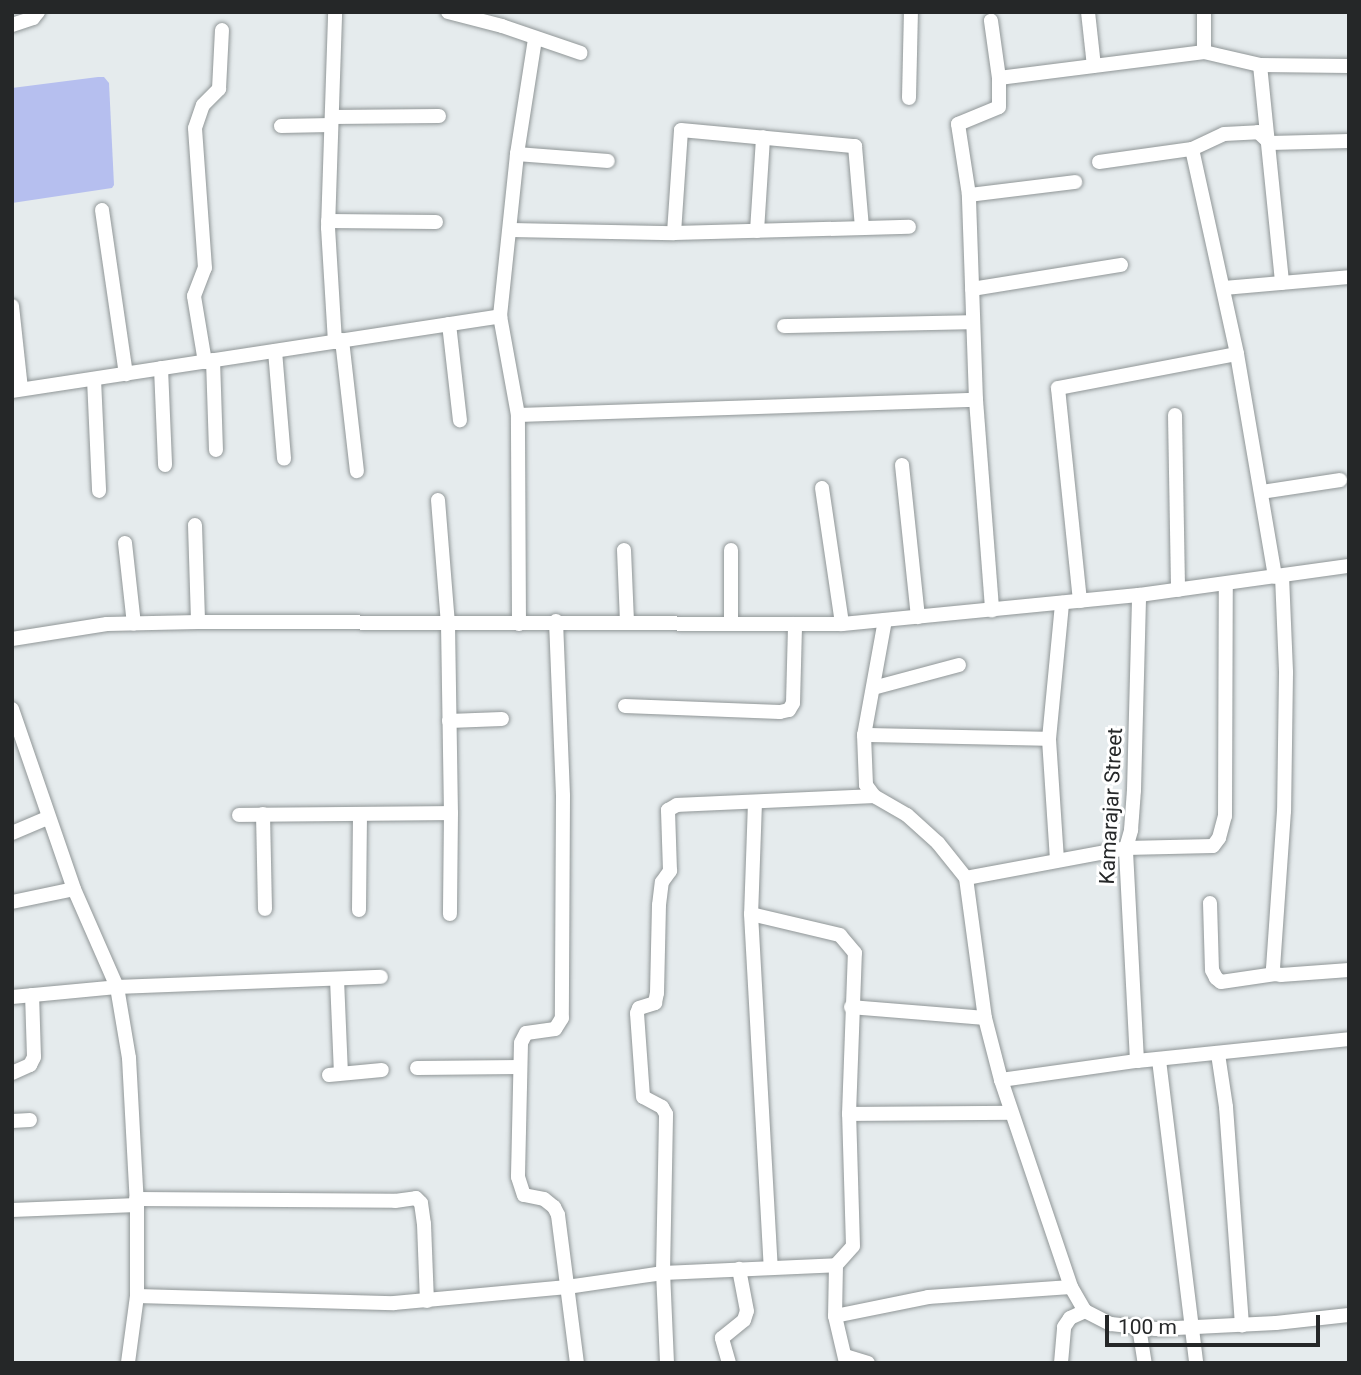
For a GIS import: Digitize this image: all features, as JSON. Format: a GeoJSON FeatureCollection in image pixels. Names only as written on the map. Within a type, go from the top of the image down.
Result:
{"type":"FeatureCollection","features":[{"type":"Feature","properties":{"kind":"street"},"geometry":{"type":"LineString","coordinates":[[12,25],[33,18],[38,12]]}},
{"type":"Feature","properties":{"kind":"street"},"geometry":{"type":"LineString","coordinates":[[335,12],[328,221],[338,341],[357,471]]}},
{"type":"Feature","properties":{"kind":"street"},"geometry":{"type":"LineString","coordinates":[[448,12],[502,19],[535,39],[581,52]]}},
{"type":"Feature","properties":{"kind":"street"},"geometry":{"type":"LineString","coordinates":[[909,98],[911,12]]}},
{"type":"Feature","properties":{"kind":"street"},"geometry":{"type":"LineString","coordinates":[[1088,12],[1094,66]]}},
{"type":"Feature","properties":{"kind":"street"},"geometry":{"type":"LineString","coordinates":[[1204,12],[1204,52]]}},
{"type":"Feature","properties":{"kind":"street"},"geometry":{"type":"LineString","coordinates":[[990,21],[999,78],[999,107],[958,124],[970,195],[976,400],[992,610]]}},
{"type":"Feature","properties":{"kind":"street"},"geometry":{"type":"LineString","coordinates":[[216,450],[209,361],[194,296],[205,268],[195,128],[203,105],[219,89],[222,30]]}},
{"type":"Feature","properties":{"kind":"street"},"geometry":{"type":"LineString","coordinates":[[519,624],[518,415],[500,316],[517,155],[535,39]]}},
{"type":"Feature","properties":{"kind":"street"},"geometry":{"type":"LineString","coordinates":[[999,78],[1204,52],[1260,65],[1349,66]]}},
{"type":"Feature","properties":{"kind":"street"},"geometry":{"type":"LineString","coordinates":[[1260,65],[1270,143],[1282,283]]}},
{"type":"Feature","properties":{"kind":"street"},"geometry":{"type":"LineString","coordinates":[[281,126],[439,116]]}},
{"type":"Feature","properties":{"kind":"street"},"geometry":{"type":"LineString","coordinates":[[674,233],[681,130],[855,145],[862,228]]}},
{"type":"Feature","properties":{"kind":"street"},"geometry":{"type":"LineString","coordinates":[[1099,162],[1192,149],[1224,134],[1258,132],[1270,143],[1349,141]]}},
{"type":"Feature","properties":{"kind":"street"},"geometry":{"type":"LineString","coordinates":[[757,231],[763,137]]}},
{"type":"Feature","properties":{"kind":"street"},"geometry":{"type":"LineString","coordinates":[[1192,149],[1237,354],[1279,577],[1286,673],[1284,811],[1273,969],[1275,974]]}},
{"type":"Feature","properties":{"kind":"street"},"geometry":{"type":"LineString","coordinates":[[517,155],[608,162]]}},
{"type":"Feature","properties":{"kind":"street"},"geometry":{"type":"LineString","coordinates":[[970,195],[1075,182]]}},
{"type":"Feature","properties":{"kind":"street"},"geometry":{"type":"LineString","coordinates":[[102,210],[126,374]]}},
{"type":"Feature","properties":{"kind":"street"},"geometry":{"type":"LineString","coordinates":[[328,221],[436,222]]}},
{"type":"Feature","properties":{"kind":"street"},"geometry":{"type":"LineString","coordinates":[[511,230],[674,233],[909,227]]}},
{"type":"Feature","properties":{"kind":"street"},"geometry":{"type":"LineString","coordinates":[[972,289],[1121,265]]}},
{"type":"Feature","properties":{"kind":"street"},"geometry":{"type":"LineString","coordinates":[[1223,288],[1349,277]]}},
{"type":"Feature","properties":{"kind":"street"},"geometry":{"type":"LineString","coordinates":[[12,306],[17,390],[500,316]]}},
{"type":"Feature","properties":{"kind":"street"},"geometry":{"type":"LineString","coordinates":[[784,326],[973,322]]}},
{"type":"Feature","properties":{"kind":"street"},"geometry":{"type":"LineString","coordinates":[[449,324],[460,420]]}},
{"type":"Feature","properties":{"kind":"street"},"geometry":{"type":"LineString","coordinates":[[275,351],[284,459]]}},
{"type":"Feature","properties":{"kind":"street"},"geometry":{"type":"LineString","coordinates":[[1080,601],[1058,388],[1237,354]]}},
{"type":"Feature","properties":{"kind":"street"},"geometry":{"type":"LineString","coordinates":[[161,368],[164,465]]}},
{"type":"Feature","properties":{"kind":"street"},"geometry":{"type":"LineString","coordinates":[[94,379],[99,491]]}},
{"type":"Feature","properties":{"kind":"street"},"geometry":{"type":"LineString","coordinates":[[518,415],[976,400]]}},
{"type":"Feature","properties":{"kind":"street"},"geometry":{"type":"LineString","coordinates":[[1175,415],[1178,590]]}},
{"type":"Feature","properties":{"kind":"street"},"geometry":{"type":"LineString","coordinates":[[902,466],[918,617]]}},
{"type":"Feature","properties":{"kind":"street"},"geometry":{"type":"LineString","coordinates":[[1261,492],[1340,480]]}},
{"type":"Feature","properties":{"kind":"street"},"geometry":{"type":"LineString","coordinates":[[822,488],[842,624]]}},
{"type":"Feature","properties":{"kind":"street"},"geometry":{"type":"LineString","coordinates":[[438,500],[448,624],[452,813],[450,914]]}},
{"type":"Feature","properties":{"kind":"street"},"geometry":{"type":"LineString","coordinates":[[195,525],[198,622]]}},
{"type":"Feature","properties":{"kind":"street"},"geometry":{"type":"LineString","coordinates":[[125,542],[134,624]]}},
{"type":"Feature","properties":{"kind":"street"},"geometry":{"type":"LineString","coordinates":[[624,550],[627,623]]}},
{"type":"Feature","properties":{"kind":"street"},"geometry":{"type":"LineString","coordinates":[[731,550],[731,624]]}},
{"type":"Feature","properties":{"kind":"street"},"geometry":{"type":"LineString","coordinates":[[12,639],[107,624],[198,622],[519,624],[556,621],[842,624],[1139,595],[1349,566]]}},
{"type":"Feature","properties":{"kind":"street"},"geometry":{"type":"LineString","coordinates":[[966,878],[1126,848],[1213,846],[1219,838],[1225,816],[1226,584]]}},
{"type":"Feature","properties":{"kind":"street","name":"Kamarajar Street"},"geometry":{"type":"LineString","coordinates":[[1137,1061],[1126,848],[1131,830],[1134,790],[1139,595]]}},
{"type":"Feature","properties":{"kind":"street"},"geometry":{"type":"LineString","coordinates":[[1057,860],[1049,739],[1062,603]]}},
{"type":"Feature","properties":{"kind":"street"},"geometry":{"type":"LineString","coordinates":[[885,620],[864,735],[866,785],[874,796],[907,815],[938,843],[966,878],[985,1018],[1001,1080],[1071,1287],[1085,1311],[1111,1324],[1190,1328],[1349,1315]]}},
{"type":"Feature","properties":{"kind":"street"},"geometry":{"type":"LineString","coordinates":[[556,621],[564,796],[562,1018],[555,1029],[526,1033],[521,1043],[518,1177],[524,1195],[544,1199],[554,1207],[577,1363]]}},
{"type":"Feature","properties":{"kind":"street"},"geometry":{"type":"LineString","coordinates":[[625,706],[780,712],[789,710],[793,703],[795,624]]}},
{"type":"Feature","properties":{"kind":"street"},"geometry":{"type":"LineString","coordinates":[[873,688],[959,666]]}},
{"type":"Feature","properties":{"kind":"street"},"geometry":{"type":"LineString","coordinates":[[12,709],[74,889],[117,988],[129,1058],[137,1202],[136,1296],[128,1363]]}},
{"type":"Feature","properties":{"kind":"street"},"geometry":{"type":"LineString","coordinates":[[450,721],[502,719]]}},
{"type":"Feature","properties":{"kind":"street"},"geometry":{"type":"LineString","coordinates":[[864,735],[1049,739]]}},
{"type":"Feature","properties":{"kind":"street"},"geometry":{"type":"LineString","coordinates":[[667,1363],[663,1273],[666,1114],[663,1107],[643,1097],[637,1013],[639,1007],[655,1003],[657,993],[659,905],[662,883],[670,871],[668,810],[677,805],[874,796]]}},
{"type":"Feature","properties":{"kind":"street"},"geometry":{"type":"LineString","coordinates":[[755,802],[751,914],[771,1267]]}},
{"type":"Feature","properties":{"kind":"street"},"geometry":{"type":"LineString","coordinates":[[239,815],[452,813]]}},
{"type":"Feature","properties":{"kind":"street"},"geometry":{"type":"LineString","coordinates":[[263,814],[265,909]]}},
{"type":"Feature","properties":{"kind":"street"},"geometry":{"type":"LineString","coordinates":[[359,910],[360,814]]}},
{"type":"Feature","properties":{"kind":"street"},"geometry":{"type":"LineString","coordinates":[[12,834],[48,818]]}},
{"type":"Feature","properties":{"kind":"street"},"geometry":{"type":"LineString","coordinates":[[12,902],[74,889]]}},
{"type":"Feature","properties":{"kind":"street"},"geometry":{"type":"LineString","coordinates":[[1210,903],[1212,970],[1222,982],[1275,974],[1349,970]]}},
{"type":"Feature","properties":{"kind":"street"},"geometry":{"type":"LineString","coordinates":[[751,914],[839,935],[855,953],[849,1114],[853,1246],[836,1265],[835,1316],[846,1359],[868,1363]]}},
{"type":"Feature","properties":{"kind":"street"},"geometry":{"type":"LineString","coordinates":[[12,997],[117,988],[381,977]]}},
{"type":"Feature","properties":{"kind":"street"},"geometry":{"type":"LineString","coordinates":[[337,979],[335,1074],[382,1070]]}},
{"type":"Feature","properties":{"kind":"street"},"geometry":{"type":"LineString","coordinates":[[12,1073],[30,1065],[34,1057],[33,995]]}},
{"type":"Feature","properties":{"kind":"street"},"geometry":{"type":"LineString","coordinates":[[851,1007],[985,1018]]}},
{"type":"Feature","properties":{"kind":"street"},"geometry":{"type":"LineString","coordinates":[[1001,1080],[1137,1061],[1349,1039]]}},
{"type":"Feature","properties":{"kind":"street"},"geometry":{"type":"LineString","coordinates":[[1218,1054],[1230,1160],[1242,1325]]}},
{"type":"Feature","properties":{"kind":"street"},"geometry":{"type":"LineString","coordinates":[[1159,1060],[1196,1363]]}},
{"type":"Feature","properties":{"kind":"street"},"geometry":{"type":"LineString","coordinates":[[417,1068],[520,1067]]}},
{"type":"Feature","properties":{"kind":"street"},"geometry":{"type":"LineString","coordinates":[[849,1114],[1011,1113]]}},
{"type":"Feature","properties":{"kind":"street"},"geometry":{"type":"LineString","coordinates":[[12,1121],[30,1121]]}},
{"type":"Feature","properties":{"kind":"street"},"geometry":{"type":"LineString","coordinates":[[12,1210],[137,1202],[395,1201],[416,1198],[421,1203],[424,1224],[427,1301]]}},
{"type":"Feature","properties":{"kind":"street"},"geometry":{"type":"LineString","coordinates":[[136,1296],[427,1301],[567,1287],[663,1273],[836,1265]]}},
{"type":"Feature","properties":{"kind":"street"},"geometry":{"type":"LineString","coordinates":[[729,1363],[722,1338],[744,1320],[747,1311],[739,1269]]}},
{"type":"Feature","properties":{"kind":"street"},"geometry":{"type":"LineString","coordinates":[[835,1316],[928,1297],[1071,1287]]}},
{"type":"Feature","properties":{"kind":"street"},"geometry":{"type":"LineString","coordinates":[[1061,1363],[1063,1327],[1070,1318],[1085,1311]]}},
{"type":"Feature","properties":{"kind":"street"},"geometry":{"type":"LineString","coordinates":[[1139,1327],[1145,1363]]}},
{"type":"Feature","properties":{"kind":"water"},"geometry":{"type":"Polygon","coordinates":[[[104,77],[109,83],[112,188],[12,203],[12,88],[104,77]]]}}]}
